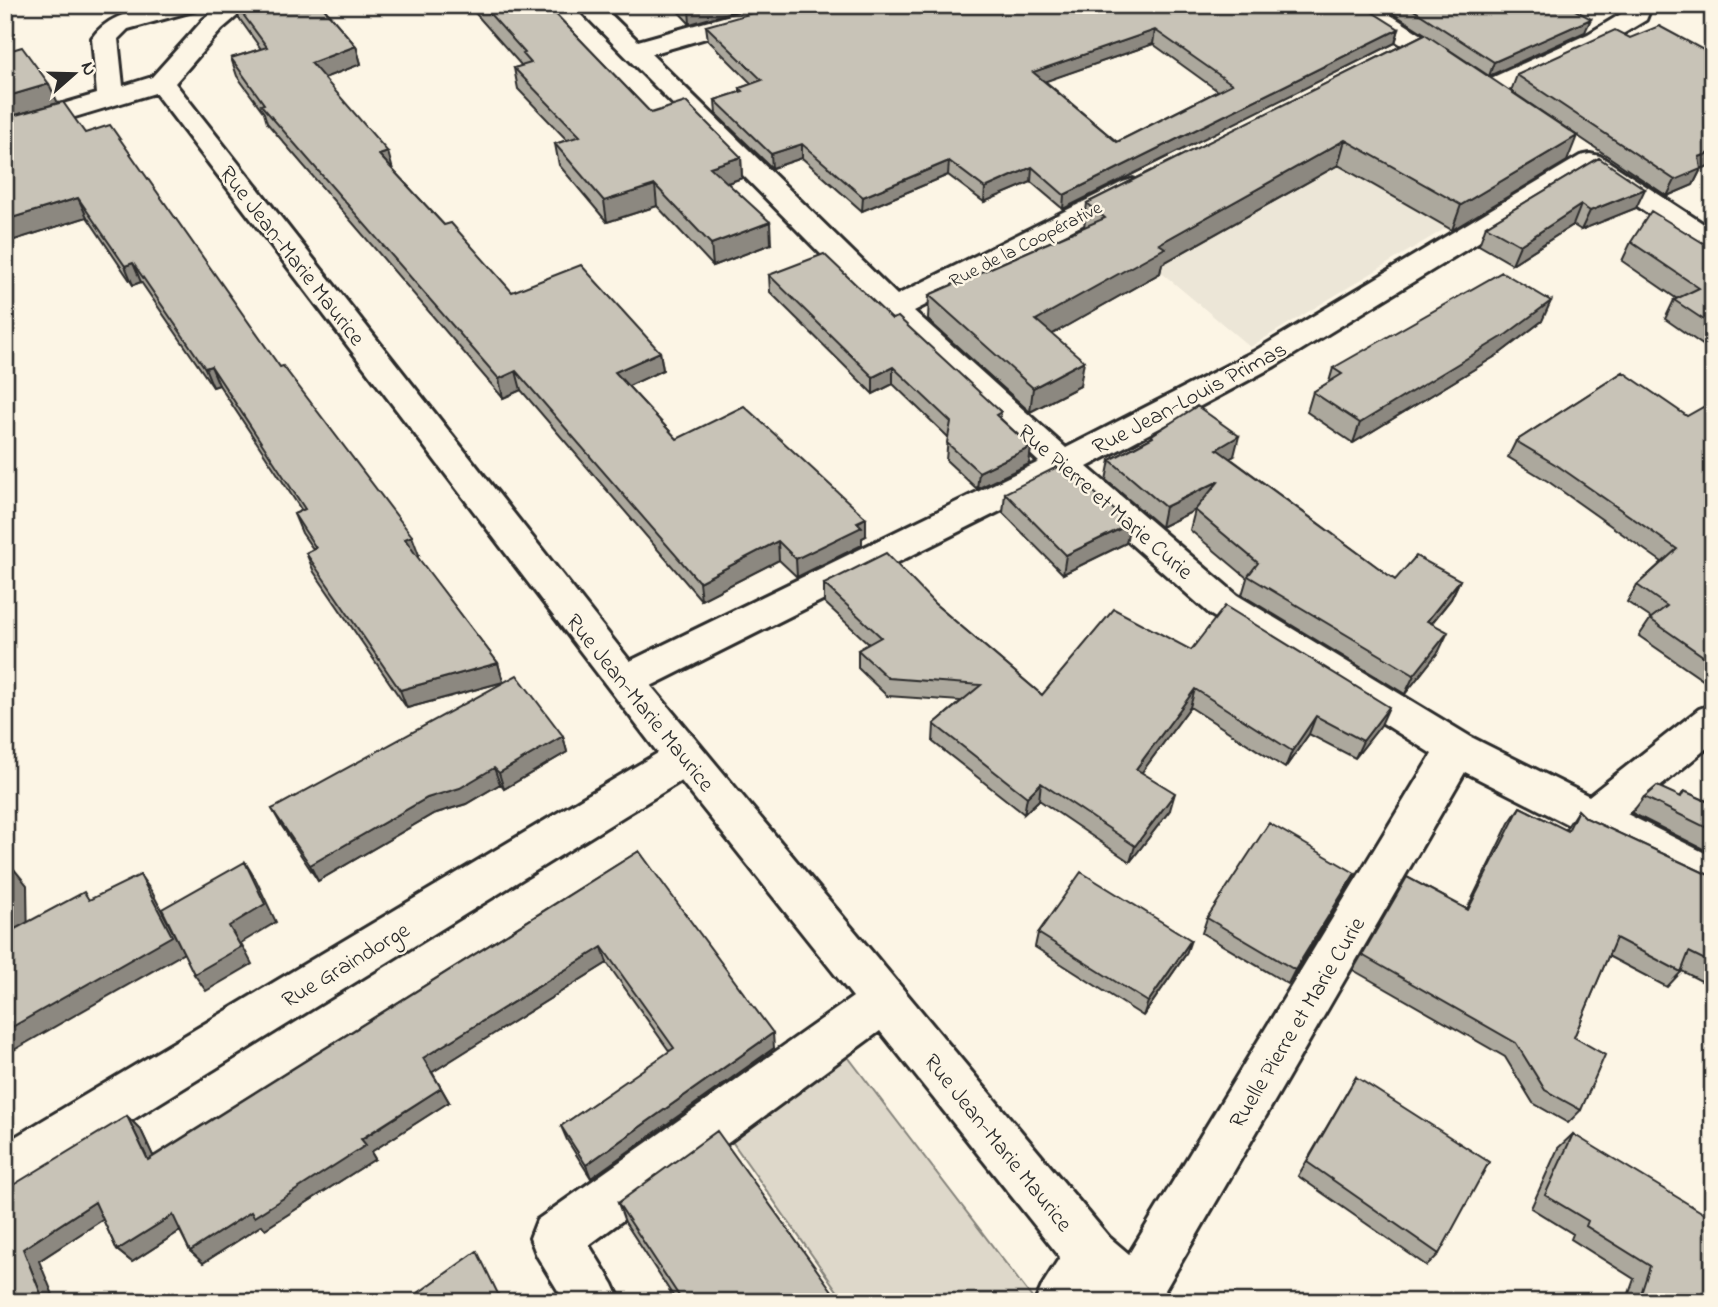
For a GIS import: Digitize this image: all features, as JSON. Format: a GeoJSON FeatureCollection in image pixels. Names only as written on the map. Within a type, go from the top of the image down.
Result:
{"type":"FeatureCollection","features":[{"type":"Feature","properties":{"kind":"street"},"geometry":{"type":"LineString","coordinates":[[111,98],[105,38],[119,24],[187,5]]}},
{"type":"Feature","properties":{"kind":"street"},"geometry":{"type":"LineString","coordinates":[[5,130],[161,83],[213,24],[238,5]]}},
{"type":"Feature","properties":{"kind":"street","name":"Rue Pierre et Marie Curie"},"geometry":{"type":"LineString","coordinates":[[587,5],[893,309],[1063,465],[1224,605],[1457,749],[1591,819],[1713,878]]}},
{"type":"Feature","properties":{"kind":"street"},"geometry":{"type":"LineString","coordinates":[[632,51],[794,5]]}},
{"type":"Feature","properties":{"kind":"street"},"geometry":{"type":"LineString","coordinates":[[1357,5],[1407,50],[1499,97],[1637,15],[1640,5]]}},
{"type":"Feature","properties":{"kind":"street","name":"Rue Jean-Marie Maurice"},"geometry":{"type":"LineString","coordinates":[[161,83],[685,758],[1091,1255],[1139,1298]]}},
{"type":"Feature","properties":{"kind":"street"},"geometry":{"type":"LineString","coordinates":[[1565,144],[1709,235]]}},
{"type":"Feature","properties":{"kind":"street","name":"Rue Jean-Louis Primas"},"geometry":{"type":"LineString","coordinates":[[624,682],[1063,465],[1264,359],[1590,162]]}},
{"type":"Feature","properties":{"kind":"street","name":"Rue de la Coopérative"},"geometry":{"type":"LineString","coordinates":[[893,309],[1163,173]]}},
{"type":"Feature","properties":{"kind":"street"},"geometry":{"type":"LineString","coordinates":[[1591,819],[1713,720]]}},
{"type":"Feature","properties":{"kind":"street","name":"Ruelle Pierre et Marie Curie"},"geometry":{"type":"LineString","coordinates":[[1139,1298],[1457,749]]}},
{"type":"Feature","properties":{"kind":"street","name":"Rue Graindorge"},"geometry":{"type":"LineString","coordinates":[[5,1171],[685,758]]}},
{"type":"Feature","properties":{"kind":"street"},"geometry":{"type":"LineString","coordinates":[[595,1302],[555,1238],[884,1001]]}},
{"type":"Feature","properties":{"kind":"street"},"geometry":{"type":"LineString","coordinates":[[1061,1302],[1091,1255]]}},
{"type":"Feature","properties":{"kind":"shaded area"},"geometry":{"type":"Polygon","coordinates":[[[1412,63],[1484,205],[1250,347],[1118,236],[1412,63]]]}},
{"type":"Feature","properties":{"kind":"shaded area"},"geometry":{"type":"Polygon","coordinates":[[[842,1049],[1033,1299],[1031,1302],[845,1302],[726,1133],[842,1049]]]}},
{"type":"Feature","properties":{"kind":"building"},"geometry":{"type":"Polygon","coordinates":[[[236,5],[321,5],[356,46],[311,63],[388,152],[379,155],[444,225],[451,223],[512,292],[581,265],[660,352],[615,372],[677,439],[744,406],[866,518],[857,522],[862,527],[796,559],[778,541],[699,582],[516,371],[499,379],[261,105],[264,104],[231,58],[267,47],[236,5]]]}},
{"type":"Feature","properties":{"kind":"building"},"geometry":{"type":"Polygon","coordinates":[[[482,5],[547,5],[651,113],[686,102],[741,157],[710,167],[770,222],[711,244],[655,185],[604,201],[555,144],[580,136],[514,68],[531,63],[482,5]]]}},
{"type":"Feature","properties":{"kind":"building"},"geometry":{"type":"Polygon","coordinates":[[[685,5],[705,5],[689,10],[685,5]]]}},
{"type":"Feature","properties":{"kind":"building"},"geometry":{"type":"Polygon","coordinates":[[[781,5],[1361,5],[1399,29],[1064,195],[1032,167],[985,188],[949,161],[863,197],[802,144],[771,154],[715,100],[743,91],[740,88],[762,80],[706,26],[781,5]],[[1155,30],[1033,72],[1117,142],[1232,84],[1155,30]]]}},
{"type":"Feature","properties":{"kind":"building"},"geometry":{"type":"Polygon","coordinates":[[[1406,5],[1566,5],[1591,19],[1494,62],[1406,5]]]}},
{"type":"Feature","properties":{"kind":"building"},"geometry":{"type":"Polygon","coordinates":[[[1659,26],[1713,55],[1713,152],[1699,157],[1701,169],[1675,180],[1517,75],[1615,30],[1630,38],[1659,26]]]}},
{"type":"Feature","properties":{"kind":"building"},"geometry":{"type":"Polygon","coordinates":[[[1425,34],[1577,136],[1461,205],[1345,140],[1159,244],[1165,248],[1036,320],[1084,361],[1033,388],[929,295],[1105,218],[1087,203],[1425,34]]]}},
{"type":"Feature","properties":{"kind":"building"},"geometry":{"type":"Polygon","coordinates":[[[22,47],[49,84],[5,97],[5,52],[22,47]]]}},
{"type":"Feature","properties":{"kind":"building"},"geometry":{"type":"Polygon","coordinates":[[[63,102],[85,133],[110,125],[280,367],[283,366],[412,536],[405,539],[498,663],[400,690],[306,553],[316,548],[294,514],[305,509],[211,366],[205,368],[133,263],[125,266],[78,198],[5,220],[5,118],[63,102]]]}},
{"type":"Feature","properties":{"kind":"building"},"geometry":{"type":"Polygon","coordinates":[[[1599,158],[1645,189],[1590,211],[1581,205],[1520,245],[1486,226],[1599,158]]]}},
{"type":"Feature","properties":{"kind":"building"},"geometry":{"type":"Polygon","coordinates":[[[1651,211],[1713,249],[1713,326],[1674,300],[1699,288],[1631,242],[1651,211]]]}},
{"type":"Feature","properties":{"kind":"building"},"geometry":{"type":"Polygon","coordinates":[[[824,254],[892,319],[898,317],[1001,412],[996,415],[1031,447],[979,472],[947,443],[951,422],[893,367],[873,377],[769,275],[824,254]]]}},
{"type":"Feature","properties":{"kind":"building"},"geometry":{"type":"Polygon","coordinates":[[[1502,272],[1551,301],[1507,334],[1360,423],[1313,392],[1342,374],[1333,368],[1502,272]]]}},
{"type":"Feature","properties":{"kind":"building"},"geometry":{"type":"Polygon","coordinates":[[[1623,372],[1687,416],[1705,406],[1713,411],[1713,588],[1706,594],[1713,599],[1713,663],[1650,619],[1667,606],[1637,585],[1677,549],[1558,466],[1516,441],[1623,372]]]}},
{"type":"Feature","properties":{"kind":"building"},"geometry":{"type":"Polygon","coordinates":[[[1197,406],[1239,436],[1217,449],[1395,580],[1416,556],[1460,580],[1427,621],[1448,632],[1414,675],[1248,576],[1258,563],[1195,510],[1219,481],[1165,507],[1110,460],[1153,437],[1152,435],[1197,406]]]}},
{"type":"Feature","properties":{"kind":"building"},"geometry":{"type":"Polygon","coordinates":[[[1057,467],[1072,481],[1078,478],[1130,524],[1066,555],[1005,493],[1057,467]]]}},
{"type":"Feature","properties":{"kind":"building"},"geometry":{"type":"Polygon","coordinates":[[[886,553],[935,604],[1042,695],[1114,609],[1191,650],[1225,606],[1389,707],[1363,741],[1316,716],[1292,751],[1195,689],[1136,769],[1175,793],[1135,846],[1041,783],[1027,797],[934,724],[981,685],[888,678],[858,650],[881,637],[824,584],[886,553]]]}},
{"type":"Feature","properties":{"kind":"building"},"geometry":{"type":"Polygon","coordinates":[[[517,675],[563,736],[499,773],[494,768],[460,788],[427,798],[310,865],[272,809],[517,675]]]}},
{"type":"Feature","properties":{"kind":"building"},"geometry":{"type":"Polygon","coordinates":[[[1657,786],[1681,797],[1684,791],[1713,804],[1713,831],[1644,797],[1657,786]]]}},
{"type":"Feature","properties":{"kind":"building"},"geometry":{"type":"Polygon","coordinates":[[[1520,807],[1568,831],[1578,810],[1586,818],[1713,877],[1713,964],[1689,952],[1681,972],[1616,938],[1574,1037],[1605,1055],[1581,1110],[1545,1090],[1516,1043],[1362,955],[1407,877],[1468,910],[1520,807]]]}},
{"type":"Feature","properties":{"kind":"building"},"geometry":{"type":"Polygon","coordinates":[[[1269,823],[1355,873],[1295,970],[1207,918],[1269,823]]]}},
{"type":"Feature","properties":{"kind":"building"},"geometry":{"type":"Polygon","coordinates":[[[639,851],[773,1033],[586,1165],[561,1126],[674,1048],[602,947],[423,1058],[441,1088],[361,1139],[366,1145],[254,1217],[251,1212],[190,1251],[173,1215],[117,1250],[95,1202],[23,1249],[44,1302],[5,1302],[5,1190],[127,1116],[148,1160],[639,851]]]}},
{"type":"Feature","properties":{"kind":"building"},"geometry":{"type":"Polygon","coordinates":[[[245,862],[265,904],[229,926],[241,947],[194,974],[162,909],[245,862]]]}},
{"type":"Feature","properties":{"kind":"building"},"geometry":{"type":"Polygon","coordinates":[[[13,868],[13,930],[84,892],[89,900],[140,875],[172,936],[5,1031],[5,870],[13,868]]]}},
{"type":"Feature","properties":{"kind":"building"},"geometry":{"type":"Polygon","coordinates":[[[1081,872],[1191,940],[1148,1002],[1038,933],[1081,872]]]}},
{"type":"Feature","properties":{"kind":"building"},"geometry":{"type":"Polygon","coordinates":[[[1356,1077],[1489,1162],[1439,1254],[1307,1162],[1356,1077]]]}},
{"type":"Feature","properties":{"kind":"building"},"geometry":{"type":"Polygon","coordinates":[[[717,1131],[840,1302],[683,1302],[618,1203],[717,1131]]]}},
{"type":"Feature","properties":{"kind":"building"},"geometry":{"type":"Polygon","coordinates":[[[1573,1134],[1713,1219],[1713,1302],[1648,1302],[1640,1297],[1650,1266],[1586,1226],[1588,1221],[1545,1195],[1573,1134]]]}},
{"type":"Feature","properties":{"kind":"building"},"geometry":{"type":"Polygon","coordinates":[[[477,1251],[502,1302],[416,1302],[414,1296],[477,1251]]]}}]}
